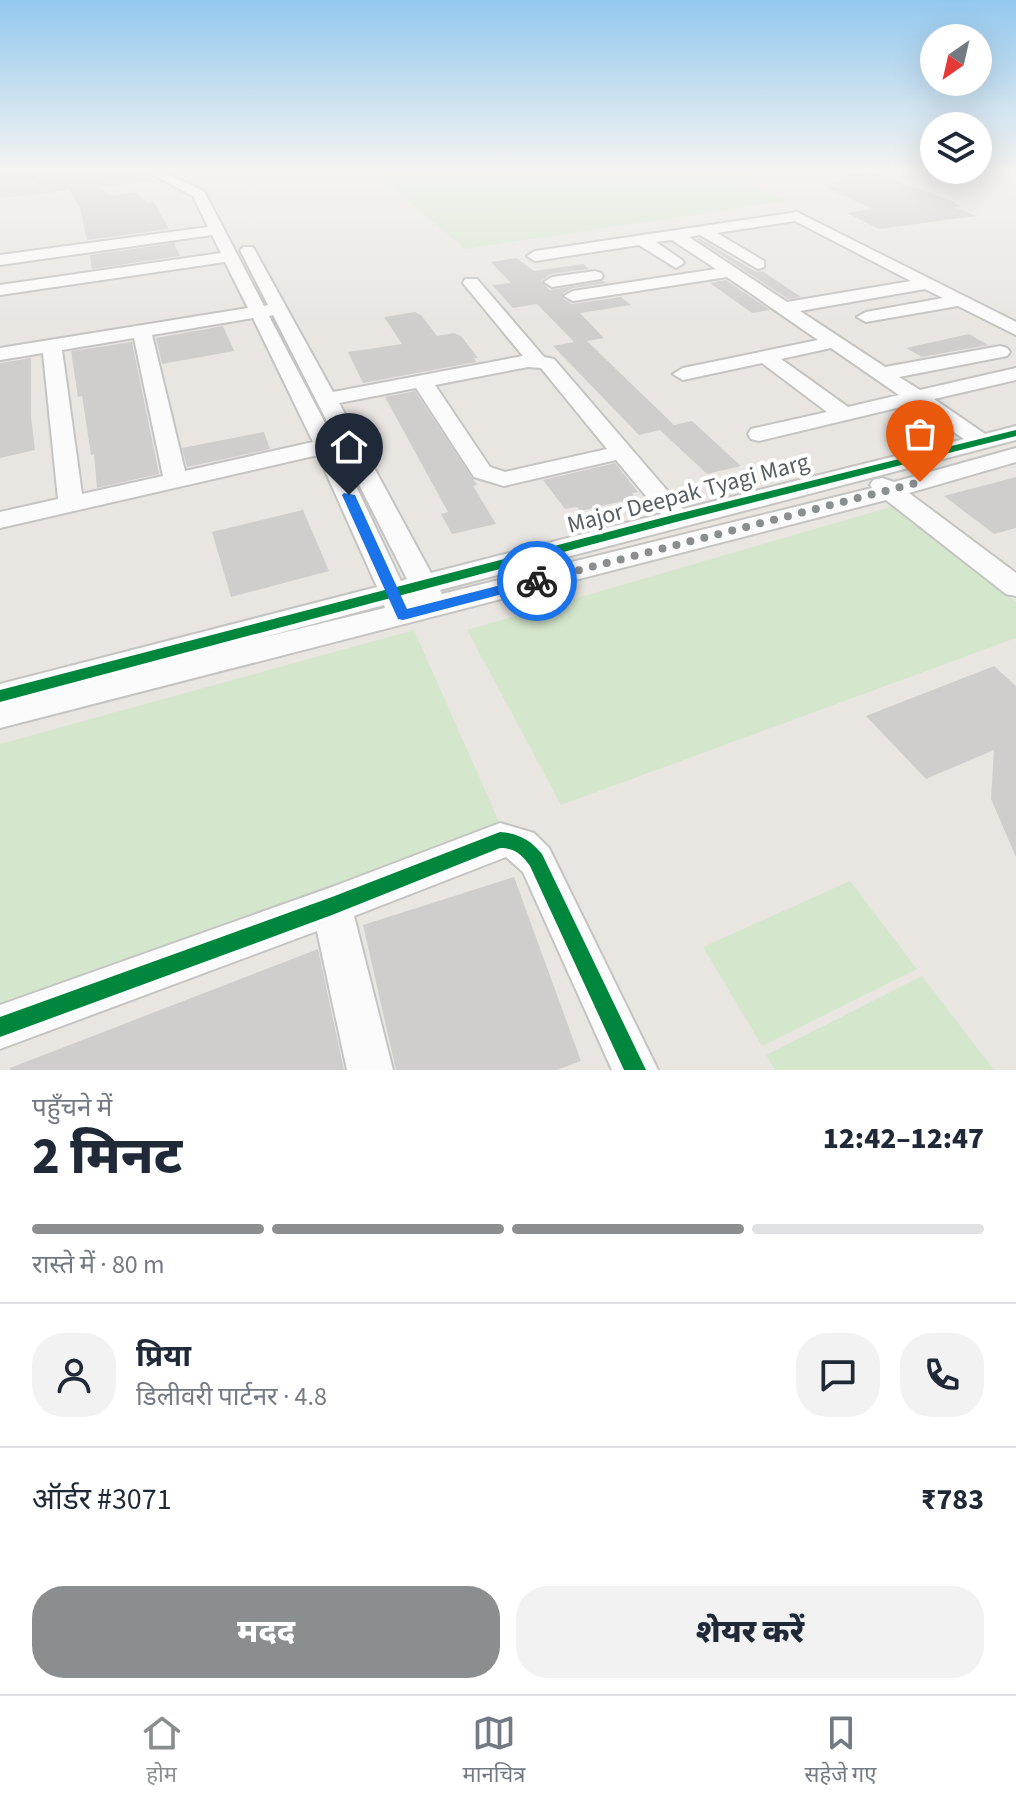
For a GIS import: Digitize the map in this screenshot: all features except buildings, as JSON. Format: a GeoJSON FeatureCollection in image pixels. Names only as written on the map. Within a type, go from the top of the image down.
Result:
{"type":"FeatureCollection","features":[{"type":"Feature","properties":{"kind":"street"},"geometry":{"type":"LineString","coordinates":[[213,221],[232,256],[327,399],[430,596]]}},
{"type":"Feature","properties":{"kind":"street"},"geometry":{"type":"LineString","coordinates":[[228,221],[398,604]]}},
{"type":"Feature","properties":{"kind":"street"},"geometry":{"type":"LineString","coordinates":[[535,256],[760,221]]}},
{"type":"Feature","properties":{"kind":"street"},"geometry":{"type":"LineString","coordinates":[[810,221],[1016,329]]}},
{"type":"Feature","properties":{"kind":"street"},"geometry":{"type":"LineString","coordinates":[[723,242],[822,227]]}},
{"type":"Feature","properties":{"kind":"street"},"geometry":{"type":"LineString","coordinates":[[0,260],[218,230]]}},
{"type":"Feature","properties":{"kind":"street"},"geometry":{"type":"LineString","coordinates":[[702,230],[758,264]]}},
{"type":"Feature","properties":{"kind":"street"},"geometry":{"type":"LineString","coordinates":[[674,234],[981,441]]}},
{"type":"Feature","properties":{"kind":"street"},"geometry":{"type":"LineString","coordinates":[[641,239],[676,263]]}},
{"type":"Feature","properties":{"kind":"street"},"geometry":{"type":"LineString","coordinates":[[572,250],[641,306]]}},
{"type":"Feature","properties":{"kind":"street"},"geometry":{"type":"LineString","coordinates":[[552,282],[661,253]]}},
{"type":"Feature","properties":{"kind":"street"},"geometry":{"type":"LineString","coordinates":[[0,290],[232,256]]}},
{"type":"Feature","properties":{"kind":"street"},"geometry":{"type":"LineString","coordinates":[[596,270],[710,258]]}},
{"type":"Feature","properties":{"kind":"street"},"geometry":{"type":"LineString","coordinates":[[573,296],[731,272]]}},
{"type":"Feature","properties":{"kind":"street"},"geometry":{"type":"LineString","coordinates":[[764,295],[868,275]]}},
{"type":"Feature","properties":{"kind":"street"},"geometry":{"type":"LineString","coordinates":[[471,283],[537,361]]}},
{"type":"Feature","properties":{"kind":"street"},"geometry":{"type":"LineString","coordinates":[[784,308],[929,283]]}},
{"type":"Feature","properties":{"kind":"street"},"geometry":{"type":"LineString","coordinates":[[866,317],[961,300]]}},
{"type":"Feature","properties":{"kind":"street"},"geometry":{"type":"LineString","coordinates":[[0,354],[270,311]]}},
{"type":"Feature","properties":{"kind":"street"},"geometry":{"type":"LineString","coordinates":[[142,332],[176,481]]}},
{"type":"Feature","properties":{"kind":"street"},"geometry":{"type":"LineString","coordinates":[[683,374],[835,342]]}},
{"type":"Feature","properties":{"kind":"street"},"geometry":{"type":"LineString","coordinates":[[52,346],[71,505]]}},
{"type":"Feature","properties":{"kind":"street"},"geometry":{"type":"LineString","coordinates":[[881,374],[1000,352]]}},
{"type":"Feature","properties":{"kind":"street"},"geometry":{"type":"LineString","coordinates":[[766,357],[844,414]]}},
{"type":"Feature","properties":{"kind":"street"},"geometry":{"type":"LineString","coordinates":[[327,399],[537,361],[551,366],[677,518]]}},
{"type":"Feature","properties":{"kind":"street"},"geometry":{"type":"LineString","coordinates":[[759,434],[1016,374]]}},
{"type":"Feature","properties":{"kind":"street"},"geometry":{"type":"LineString","coordinates":[[422,381],[482,472],[492,477],[504,479],[622,452]]}},
{"type":"Feature","properties":{"kind":"street","name":"Major Deepak Tyagi Marg"},"geometry":{"type":"LineString","coordinates":[[430,596],[677,518],[1016,433]]}},
{"type":"Feature","properties":{"kind":"street"},"geometry":{"type":"LineString","coordinates":[[0,520],[326,446]]}},
{"type":"Feature","properties":{"kind":"street","name":"Major Deepak Tyagi Marg"},"geometry":{"type":"LineString","coordinates":[[0,696],[891,491],[1016,455]]}},
{"type":"Feature","properties":{"kind":"street"},"geometry":{"type":"LineString","coordinates":[[864,471],[1016,587]]}},
{"type":"Feature","properties":{"kind":"street","name":"Major Deepak Tyagi Marg"},"geometry":{"type":"LineString","coordinates":[[0,715],[398,604]]}},
{"type":"Feature","properties":{"kind":"street"},"geometry":{"type":"LineString","coordinates":[[0,1027],[332,906],[500,840],[520,844],[536,860],[635,1070]]}},
{"type":"Feature","properties":{"kind":"street"},"geometry":{"type":"LineString","coordinates":[[332,906],[370,1070]]}},
{"type":"Feature","properties":{"kind":"green space"},"geometry":{"type":"Polygon","coordinates":[[[432,221],[652,221],[465,249],[432,221]]]}},
{"type":"Feature","properties":{"kind":"green space"},"geometry":{"type":"Polygon","coordinates":[[[894,506],[1016,602],[1016,638],[561,805],[467,630],[894,506]]]}},
{"type":"Feature","properties":{"kind":"green space"},"geometry":{"type":"Polygon","coordinates":[[[414,630],[505,835],[0,1015],[0,744],[414,630]]]}},
{"type":"Feature","properties":{"kind":"green space"},"geometry":{"type":"Polygon","coordinates":[[[850,881],[917,969],[762,1046],[703,947],[850,881]]]}},
{"type":"Feature","properties":{"kind":"green space"},"geometry":{"type":"Polygon","coordinates":[[[922,976],[994,1070],[775,1070],[766,1055],[922,976]]]}},
{"type":"Feature","properties":{"kind":"cycle path"},"geometry":{"type":"LineString","coordinates":[[0,696],[677,518],[1016,433]]}},
{"type":"Feature","properties":{"kind":"cycle path"},"geometry":{"type":"LineString","coordinates":[[0,1027],[506,840],[521,845],[536,860],[635,1070]]}},
{"type":"Feature","properties":{"kind":"way so far"},"geometry":{"type":"LineString","coordinates":[[537,581],[920,482]]}},
{"type":"Feature","properties":{"kind":"route"},"geometry":{"type":"LineString","coordinates":[[349,495],[403,615],[537,581]]}}]}
